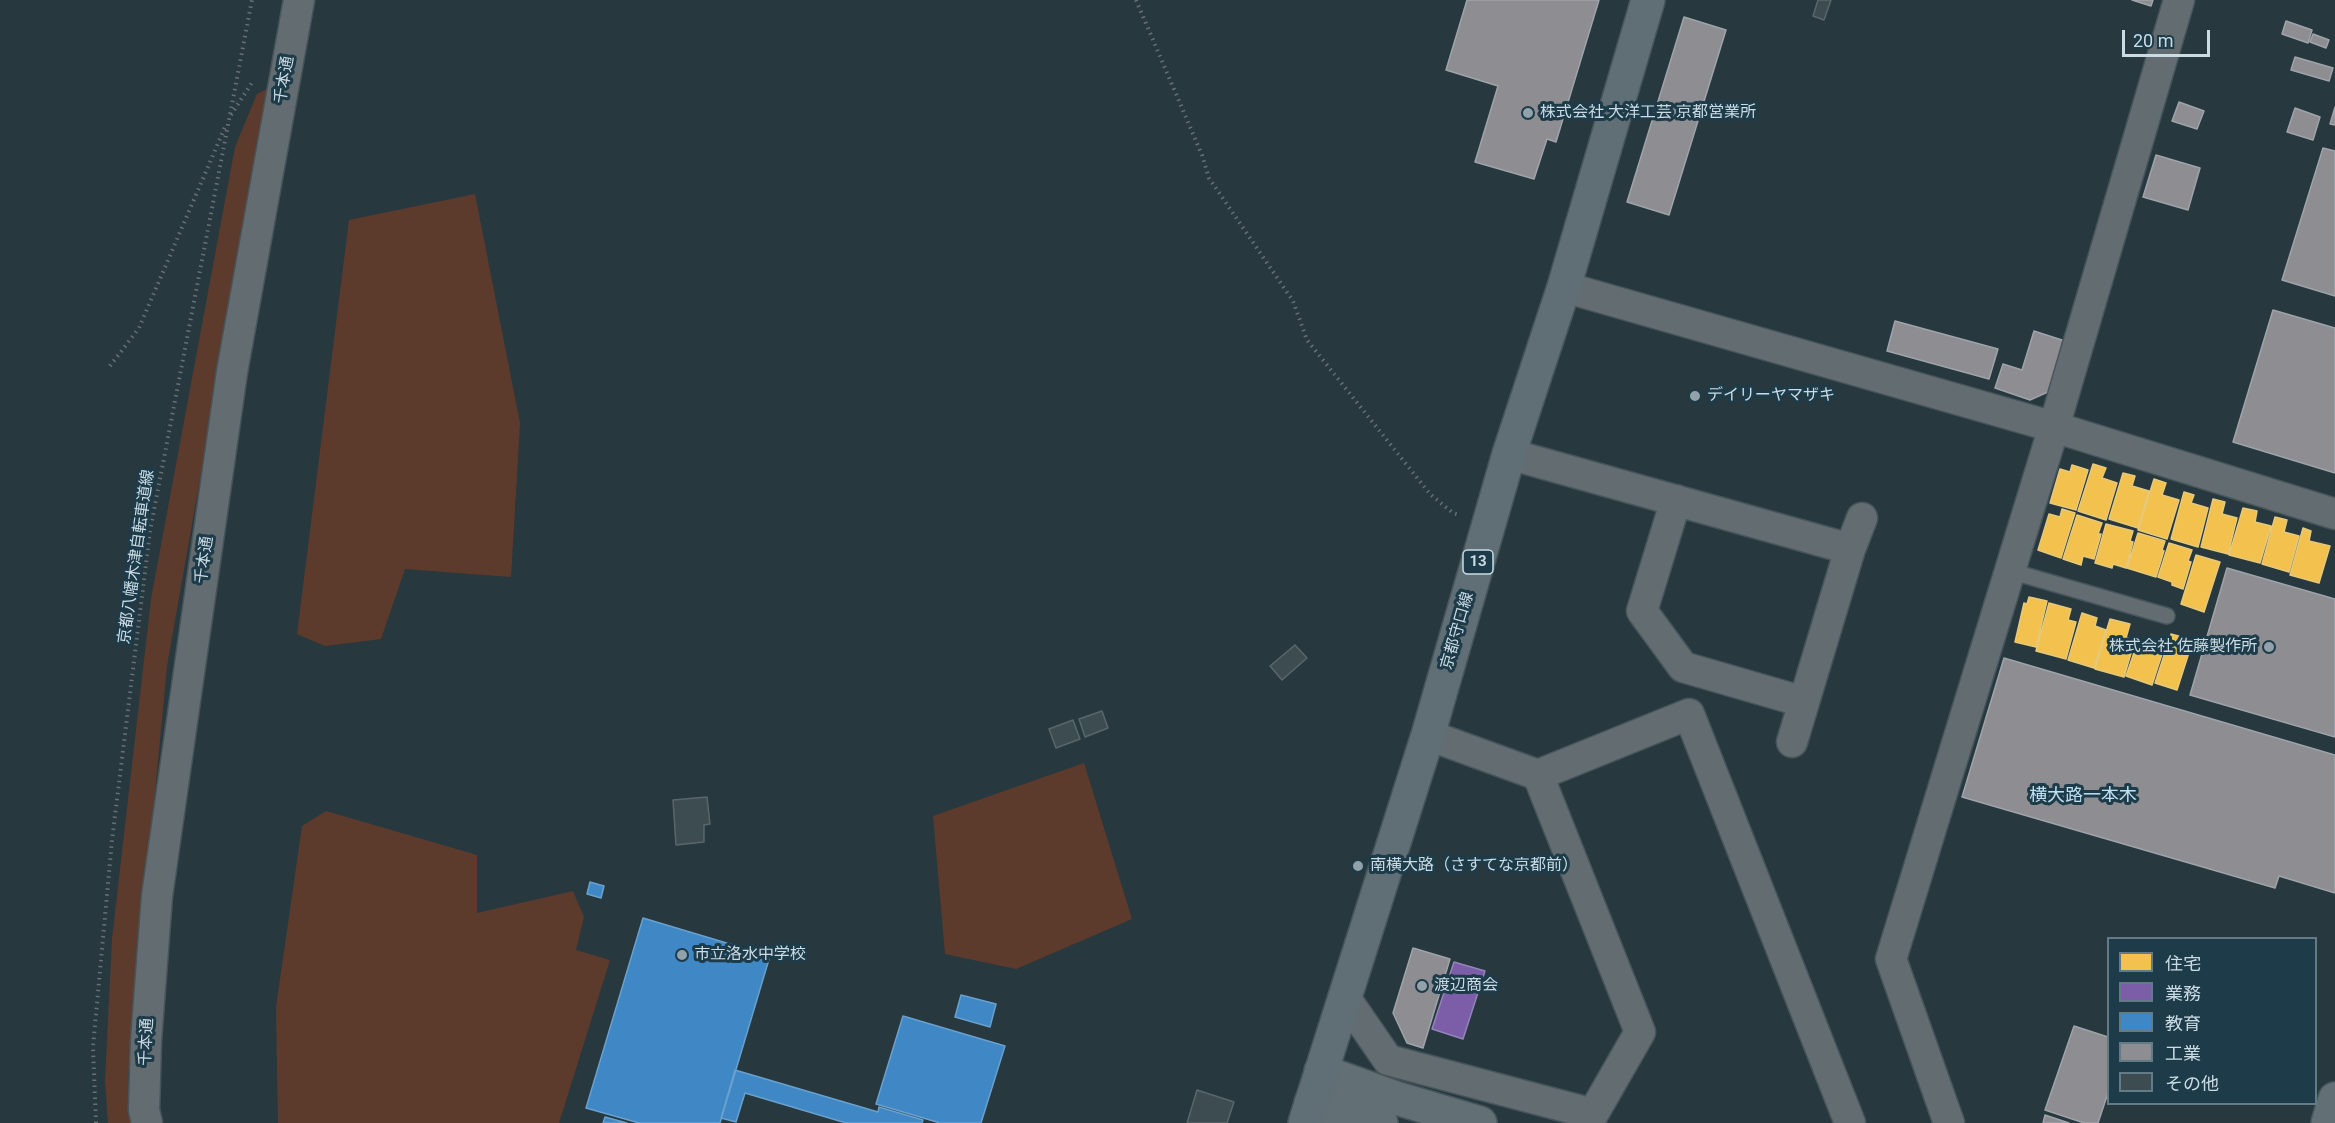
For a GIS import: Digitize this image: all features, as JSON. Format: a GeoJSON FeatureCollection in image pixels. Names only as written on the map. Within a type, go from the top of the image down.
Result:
{"type":"FeatureCollection","features":[{"type":"Feature","properties":{"kind":"main road","name":"京都守口線"},"geometry":{"type":"LineString","coordinates":[[1308,1113],[1428,735],[1509,454],[1564,287],[1648,0]]}},
{"type":"Feature","properties":{"kind":"street","name":"千本通"},"geometry":{"type":"LineString","coordinates":[[147,1123],[144,1110],[146,1041],[157,896],[232,372],[299,0]]}},
{"type":"Feature","properties":{"kind":"street"},"geometry":{"type":"LineString","coordinates":[[1949,1123],[1891,959],[2055,427],[2179,0]]}},
{"type":"Feature","properties":{"kind":"street"},"geometry":{"type":"LineString","coordinates":[[1564,287],[2055,427],[2335,514]]}},
{"type":"Feature","properties":{"kind":"street"},"geometry":{"type":"LineString","coordinates":[[1509,454],[1850,549]]}},
{"type":"Feature","properties":{"kind":"street"},"geometry":{"type":"LineString","coordinates":[[1676,500],[1642,611],[1683,667],[1804,702]]}},
{"type":"Feature","properties":{"kind":"street"},"geometry":{"type":"LineString","coordinates":[[1792,742],[1850,549],[1862,518]]}},
{"type":"Feature","properties":{"kind":"street"},"geometry":{"type":"LineString","coordinates":[[1428,735],[1538,775],[1689,714],[1850,1123]]}},
{"type":"Feature","properties":{"kind":"street"},"geometry":{"type":"LineString","coordinates":[[1346,999],[1388,1060],[1606,1119],[1640,1032],[1538,775]]}},
{"type":"Feature","properties":{"kind":"street"},"geometry":{"type":"LineString","coordinates":[[1321,1071],[1396,1098],[1480,1123]]}},
{"type":"Feature","properties":{"kind":"street"},"geometry":{"type":"LineString","coordinates":[[2328,1123],[2335,1099]]}},
{"type":"Feature","properties":{"kind":"street"},"geometry":{"type":"LineString","coordinates":[[1308,1113],[1381,1123]]}},
{"type":"Feature","properties":{"kind":"lane"},"geometry":{"type":"LineString","coordinates":[[2010,571],[2167,616]]}},
{"type":"Feature","properties":{"kind":"path","name":"京都八幡木津自転車道線"},"geometry":{"type":"LineString","coordinates":[[96,1123],[93,1047],[112,840],[150,531],[252,0]]}},
{"type":"Feature","properties":{"kind":"path"},"geometry":{"type":"LineString","coordinates":[[1136,0],[1202,155],[1209,178],[1293,301],[1307,340],[1430,494],[1453,513],[1490,522]]}},
{"type":"Feature","properties":{"kind":"path"},"geometry":{"type":"LineString","coordinates":[[110,366],[139,328],[229,118],[254,80]]}},
{"type":"Feature","properties":{"kind":"shaded area"},"geometry":{"type":"Polygon","coordinates":[[[269,88],[167,666],[128,1078],[132,1123],[108,1123],[105,1081],[112,939],[151,599],[235,147],[257,94],[269,88]]]}},
{"type":"Feature","properties":{"kind":"shaded area"},"geometry":{"type":"Polygon","coordinates":[[[475,194],[520,423],[511,577],[405,569],[381,639],[325,646],[297,634],[349,220],[475,194]]]}},
{"type":"Feature","properties":{"kind":"shaded area"},"geometry":{"type":"Polygon","coordinates":[[[1084,763],[1132,919],[1016,969],[945,954],[933,816],[1084,763]]]}},
{"type":"Feature","properties":{"kind":"shaded area"},"geometry":{"type":"Polygon","coordinates":[[[326,811],[477,855],[477,913],[573,891],[584,917],[576,950],[610,960],[559,1123],[278,1123],[276,1007],[302,826],[326,811]]]}},
{"type":"Feature","properties":{"kind":"building: 住宅"},"geometry":{"type":"Polygon","coordinates":[[[2093,464],[2106,468],[2102,478],[2117,483],[2106,520],[2078,511],[2093,464]]]}},
{"type":"Feature","properties":{"kind":"building: 住宅"},"geometry":{"type":"Polygon","coordinates":[[[2072,465],[2088,470],[2076,510],[2050,503],[2060,469],[2070,472],[2072,465]]]}},
{"type":"Feature","properties":{"kind":"building: 住宅"},"geometry":{"type":"Polygon","coordinates":[[[2123,473],[2135,476],[2132,486],[2149,491],[2138,528],[2109,519],[2123,473]]]}},
{"type":"Feature","properties":{"kind":"building: 住宅"},"geometry":{"type":"Polygon","coordinates":[[[2154,479],[2166,483],[2162,495],[2179,500],[2167,539],[2138,530],[2154,479]]]}},
{"type":"Feature","properties":{"kind":"building: 住宅"},"geometry":{"type":"Polygon","coordinates":[[[2184,492],[2194,495],[2191,503],[2208,508],[2198,547],[2171,539],[2184,492]]]}},
{"type":"Feature","properties":{"kind":"building: 住宅"},"geometry":{"type":"Polygon","coordinates":[[[2213,499],[2225,502],[2222,514],[2237,518],[2228,554],[2201,547],[2213,499]]]}},
{"type":"Feature","properties":{"kind":"building: 住宅"},"geometry":{"type":"Polygon","coordinates":[[[2243,508],[2257,511],[2255,522],[2271,526],[2260,563],[2229,555],[2243,508]]]}},
{"type":"Feature","properties":{"kind":"building: 住宅"},"geometry":{"type":"Polygon","coordinates":[[[2062,509],[2075,513],[2061,558],[2038,550],[2049,514],[2060,517],[2062,509]]]}},
{"type":"Feature","properties":{"kind":"building: 住宅"},"geometry":{"type":"Polygon","coordinates":[[[2077,515],[2102,523],[2094,559],[2083,556],[2081,565],[2063,559],[2077,515]]]}},
{"type":"Feature","properties":{"kind":"building: 住宅"},"geometry":{"type":"Polygon","coordinates":[[[2275,517],[2287,520],[2284,532],[2299,536],[2289,572],[2262,564],[2275,517]]]}},
{"type":"Feature","properties":{"kind":"building: 住宅"},"geometry":{"type":"Polygon","coordinates":[[[2106,524],[2133,531],[2130,541],[2133,542],[2126,568],[2113,564],[2112,568],[2095,563],[2106,524]]]}},
{"type":"Feature","properties":{"kind":"building: 住宅"},"geometry":{"type":"Polygon","coordinates":[[[2303,528],[2311,531],[2309,541],[2330,546],[2319,583],[2290,575],[2303,528]]]}},
{"type":"Feature","properties":{"kind":"building: 住宅"},"geometry":{"type":"Polygon","coordinates":[[[2138,533],[2165,541],[2156,577],[2127,568],[2138,533]]]}},
{"type":"Feature","properties":{"kind":"building: 住宅"},"geometry":{"type":"Polygon","coordinates":[[[2169,543],[2192,550],[2183,589],[2158,577],[2169,543]]]}},
{"type":"Feature","properties":{"kind":"building: 住宅"},"geometry":{"type":"Polygon","coordinates":[[[2196,555],[2220,562],[2204,612],[2181,604],[2196,555]]]}},
{"type":"Feature","properties":{"kind":"building: 住宅"},"geometry":{"type":"Polygon","coordinates":[[[2029,597],[2047,601],[2036,647],[2015,642],[2024,603],[2027,604],[2029,597]]]}},
{"type":"Feature","properties":{"kind":"building: 住宅"},"geometry":{"type":"Polygon","coordinates":[[[2049,603],[2071,609],[2068,620],[2076,622],[2066,659],[2036,651],[2049,603]]]}},
{"type":"Feature","properties":{"kind":"building: 住宅"},"geometry":{"type":"Polygon","coordinates":[[[2082,613],[2097,618],[2095,626],[2106,630],[2094,668],[2068,660],[2082,613]]]}},
{"type":"Feature","properties":{"kind":"building: 住宅"},"geometry":{"type":"Polygon","coordinates":[[[2110,619],[2130,624],[2126,638],[2135,640],[2124,677],[2095,669],[2110,619]]]}},
{"type":"Feature","properties":{"kind":"building: 住宅"},"geometry":{"type":"Polygon","coordinates":[[[2171,634],[2193,640],[2177,690],[2155,683],[2171,634]]]}},
{"type":"Feature","properties":{"kind":"building: 住宅"},"geometry":{"type":"Polygon","coordinates":[[[2156,642],[2165,645],[2152,685],[2126,676],[2137,644],[2154,649],[2156,642]]]}},
{"type":"Feature","properties":{"kind":"building: 業務"},"geometry":{"type":"Polygon","coordinates":[[[1454,962],[1485,971],[1463,1039],[1432,1029],[1454,962]]]}},
{"type":"Feature","properties":{"kind":"building: 教育"},"geometry":{"type":"Polygon","coordinates":[[[590,882],[604,886],[601,898],[587,894],[590,882]]]}},
{"type":"Feature","properties":{"kind":"building: 教育"},"geometry":{"type":"Polygon","coordinates":[[[643,918],[770,956],[720,1123],[639,1123],[586,1108],[643,918]]]}},
{"type":"Feature","properties":{"kind":"building: 教育"},"geometry":{"type":"Polygon","coordinates":[[[961,995],[996,1004],[990,1027],[955,1017],[961,995]]]}},
{"type":"Feature","properties":{"kind":"building: 教育"},"geometry":{"type":"Polygon","coordinates":[[[903,1016],[1005,1046],[981,1123],[940,1123],[876,1104],[903,1016]]]}},
{"type":"Feature","properties":{"kind":"building: 教育"},"geometry":{"type":"Polygon","coordinates":[[[735,1070],[878,1112],[879,1107],[923,1120],[922,1123],[846,1123],[745,1093],[736,1122],[721,1118],[735,1070]]]}},
{"type":"Feature","properties":{"kind":"building: 教育"},"geometry":{"type":"Polygon","coordinates":[[[605,1117],[627,1123],[603,1123],[605,1117]]]}},
{"type":"Feature","properties":{"kind":"building: 工業","name":"株式会社 大洋工芸 京都営業所"},"geometry":{"type":"Polygon","coordinates":[[[1467,0],[1599,0],[1556,142],[1547,139],[1534,179],[1475,162],[1498,86],[1446,70],[1467,0]]]}},
{"type":"Feature","properties":{"kind":"building: 工業"},"geometry":{"type":"Polygon","coordinates":[[[2132,0],[2153,0],[2151,6],[2132,0]]]}},
{"type":"Feature","properties":{"kind":"building: 工業"},"geometry":{"type":"Polygon","coordinates":[[[1684,17],[1726,30],[1669,215],[1627,202],[1684,17]]]}},
{"type":"Feature","properties":{"kind":"building: 工業"},"geometry":{"type":"Polygon","coordinates":[[[2286,21],[2312,30],[2308,43],[2282,34],[2286,21]]]}},
{"type":"Feature","properties":{"kind":"building: 工業"},"geometry":{"type":"Polygon","coordinates":[[[2313,34],[2329,40],[2326,48],[2310,42],[2313,34]]]}},
{"type":"Feature","properties":{"kind":"building: 工業"},"geometry":{"type":"Polygon","coordinates":[[[2295,57],[2333,68],[2329,81],[2291,70],[2295,57]]]}},
{"type":"Feature","properties":{"kind":"building: 工業"},"geometry":{"type":"Polygon","coordinates":[[[2179,102],[2204,111],[2197,129],[2172,121],[2179,102]]]}},
{"type":"Feature","properties":{"kind":"building: 工業"},"geometry":{"type":"Polygon","coordinates":[[[2335,107],[2335,125],[2330,124],[2335,107]]]}},
{"type":"Feature","properties":{"kind":"building: 工業"},"geometry":{"type":"Polygon","coordinates":[[[2295,108],[2320,117],[2313,140],[2287,132],[2295,108]]]}},
{"type":"Feature","properties":{"kind":"building: 工業"},"geometry":{"type":"Polygon","coordinates":[[[2323,148],[2335,151],[2335,296],[2282,280],[2323,148]]]}},
{"type":"Feature","properties":{"kind":"building: 工業"},"geometry":{"type":"Polygon","coordinates":[[[2156,155],[2200,168],[2188,210],[2143,197],[2156,155]]]}},
{"type":"Feature","properties":{"kind":"building: 工業"},"geometry":{"type":"Polygon","coordinates":[[[2273,310],[2335,328],[2335,473],[2233,442],[2273,310]]]}},
{"type":"Feature","properties":{"kind":"building: 工業"},"geometry":{"type":"Polygon","coordinates":[[[1895,321],[1998,349],[1989,379],[1887,351],[1895,321]]]}},
{"type":"Feature","properties":{"kind":"building: 工業"},"geometry":{"type":"Polygon","coordinates":[[[2034,331],[2065,341],[2050,391],[2030,400],[1995,388],[2003,364],[2022,370],[2034,331]]]}},
{"type":"Feature","properties":{"kind":"building: 工業","name":"株式会社 佐藤製作所"},"geometry":{"type":"Polygon","coordinates":[[[2227,568],[2335,599],[2335,737],[2190,695],[2227,568]]]}},
{"type":"Feature","properties":{"kind":"building: 工業"},"geometry":{"type":"Polygon","coordinates":[[[2004,658],[2335,755],[2335,893],[2279,876],[2275,888],[1962,797],[2004,658]]]}},
{"type":"Feature","properties":{"kind":"building: 工業","name":"渡辺商会"},"geometry":{"type":"Polygon","coordinates":[[[1413,948],[1450,959],[1423,1048],[1407,1043],[1393,1013],[1413,948]]]}},
{"type":"Feature","properties":{"kind":"building: 工業"},"geometry":{"type":"Polygon","coordinates":[[[2074,1026],[2107,1037],[2107,1096],[2098,1123],[2084,1123],[2045,1110],[2074,1026]]]}},
{"type":"Feature","properties":{"kind":"building: 工業"},"geometry":{"type":"Polygon","coordinates":[[[2045,1115],[2069,1123],[2043,1123],[2045,1115]]]}},
{"type":"Feature","properties":{"kind":"building: その他"},"geometry":{"type":"Polygon","coordinates":[[[1818,0],[1831,0],[1824,20],[1813,16],[1818,0]]]}},
{"type":"Feature","properties":{"kind":"building: その他"},"geometry":{"type":"Polygon","coordinates":[[[1295,645],[1307,658],[1282,680],[1270,666],[1295,645]]]}},
{"type":"Feature","properties":{"kind":"building: その他"},"geometry":{"type":"Polygon","coordinates":[[[1102,711],[1108,728],[1085,737],[1079,719],[1102,711]]]}},
{"type":"Feature","properties":{"kind":"building: その他"},"geometry":{"type":"Polygon","coordinates":[[[1073,720],[1080,739],[1056,748],[1049,729],[1073,720]]]}},
{"type":"Feature","properties":{"kind":"building: その他"},"geometry":{"type":"Polygon","coordinates":[[[707,797],[710,824],[704,825],[704,842],[676,845],[673,800],[707,797]]]}},
{"type":"Feature","properties":{"kind":"building: その他"},"geometry":{"type":"Polygon","coordinates":[[[1197,1090],[1234,1102],[1227,1123],[1187,1123],[1197,1090]]]}},
{"type":"Feature","properties":{"kind":"place","name":"株式会社 大洋工芸 京都営業所"},"geometry":{"type":"Point","coordinates":[1528,113]}},
{"type":"Feature","properties":{"kind":"place","name":"デイリーヤマザキ"},"geometry":{"type":"Point","coordinates":[1695,396]}},
{"type":"Feature","properties":{"kind":"place","name":"株式会社 佐藤製作所"},"geometry":{"type":"Point","coordinates":[2269,647]}},
{"type":"Feature","properties":{"kind":"place","name":"南横大路（さすてな京都前）"},"geometry":{"type":"Point","coordinates":[1358,866]}},
{"type":"Feature","properties":{"kind":"place","name":"市立洛水中学校"},"geometry":{"type":"Point","coordinates":[682,955]}},
{"type":"Feature","properties":{"kind":"place","name":"渡辺商会"},"geometry":{"type":"Point","coordinates":[1422,986]}},
{"type":"Feature","properties":{"kind":"district","name":"横大路一本木"},"geometry":{"type":"Point","coordinates":[2083,796]}}]}
